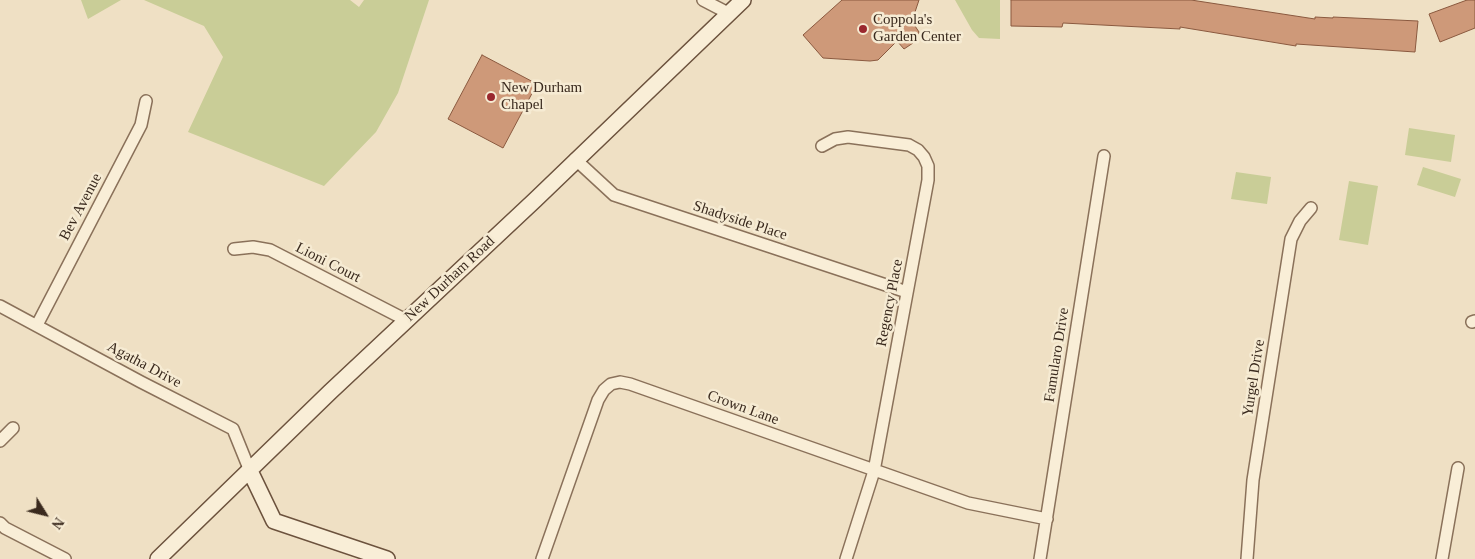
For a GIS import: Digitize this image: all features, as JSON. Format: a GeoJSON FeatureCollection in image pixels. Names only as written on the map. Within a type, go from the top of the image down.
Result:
{"type":"FeatureCollection","features":[{"type":"Feature","properties":{"kind":"main road","name":"New Durham Road"},"geometry":{"type":"LineString","coordinates":[[158,559],[743,0]]}},
{"type":"Feature","properties":{"kind":"main road"},"geometry":{"type":"LineString","coordinates":[[250,472],[274,521],[387,559]]}},
{"type":"Feature","properties":{"kind":"street"},"geometry":{"type":"LineString","coordinates":[[703,0],[728,14]]}},
{"type":"Feature","properties":{"kind":"street","name":"Bev Avenue"},"geometry":{"type":"LineString","coordinates":[[37,325],[141,125],[146,101]]}},
{"type":"Feature","properties":{"kind":"street","name":"Regency Place"},"geometry":{"type":"LineString","coordinates":[[822,146],[848,137],[909,145],[918,150],[928,166],[928,180],[874,471],[846,559]]}},
{"type":"Feature","properties":{"kind":"street","name":"Famularo Drive"},"geometry":{"type":"LineString","coordinates":[[1040,559],[1104,156]]}},
{"type":"Feature","properties":{"kind":"street","name":"Shadyside Place"},"geometry":{"type":"LineString","coordinates":[[576,159],[614,195],[907,292]]}},
{"type":"Feature","properties":{"kind":"street","name":"Yurgel Drive"},"geometry":{"type":"LineString","coordinates":[[1247,559],[1253,480],[1291,239],[1300,221],[1311,208]]}},
{"type":"Feature","properties":{"kind":"street","name":"Lioni Court"},"geometry":{"type":"LineString","coordinates":[[234,249],[253,247],[270,250],[406,320]]}},
{"type":"Feature","properties":{"kind":"street","name":"Agatha Drive"},"geometry":{"type":"LineString","coordinates":[[0,306],[233,429],[250,472]]}},
{"type":"Feature","properties":{"kind":"street","name":"Crown Lane"},"geometry":{"type":"LineString","coordinates":[[542,559],[598,400],[604,390],[611,384],[620,382],[968,503],[1047,519]]}},
{"type":"Feature","properties":{"kind":"street"},"geometry":{"type":"LineString","coordinates":[[0,441],[13,428]]}},
{"type":"Feature","properties":{"kind":"street"},"geometry":{"type":"LineString","coordinates":[[1442,559],[1458,468]]}},
{"type":"Feature","properties":{"kind":"street"},"geometry":{"type":"LineString","coordinates":[[0,523],[5,528],[65,559]]}},
{"type":"Feature","properties":{"kind":"green space"},"geometry":{"type":"Polygon","coordinates":[[[81,0],[121,0],[88,19],[81,0]]]}},
{"type":"Feature","properties":{"kind":"green space"},"geometry":{"type":"Polygon","coordinates":[[[144,0],[350,0],[359,7],[364,0],[429,0],[398,93],[376,132],[324,186],[188,132],[223,57],[204,26],[144,0]]]}},
{"type":"Feature","properties":{"kind":"green space"},"geometry":{"type":"Polygon","coordinates":[[[955,0],[1000,0],[1000,39],[979,38],[972,30],[955,0]]]}},
{"type":"Feature","properties":{"kind":"green space"},"geometry":{"type":"Polygon","coordinates":[[[1409,128],[1455,135],[1451,162],[1405,155],[1409,128]]]}},
{"type":"Feature","properties":{"kind":"green space"},"geometry":{"type":"Polygon","coordinates":[[[1423,167],[1461,179],[1455,197],[1417,185],[1423,167]]]}},
{"type":"Feature","properties":{"kind":"green space"},"geometry":{"type":"Polygon","coordinates":[[[1236,172],[1271,177],[1267,204],[1231,199],[1236,172]]]}},
{"type":"Feature","properties":{"kind":"green space"},"geometry":{"type":"Polygon","coordinates":[[[1349,181],[1378,186],[1368,245],[1339,240],[1349,181]]]}},
{"type":"Feature","properties":{"kind":"building","name":"Coppola's Garden Center"},"geometry":{"type":"Polygon","coordinates":[[[842,0],[919,0],[915,12],[918,16],[915,26],[919,32],[913,43],[904,49],[897,41],[878,60],[823,58],[803,35],[842,0]]]}},
{"type":"Feature","properties":{"kind":"building"},"geometry":{"type":"Polygon","coordinates":[[[1011,0],[1191,0],[1315,19],[1315,17],[1333,17],[1418,21],[1415,52],[1296,44],[1296,46],[1180,27],[1180,29],[1063,23],[1062,27],[1011,26],[1011,0]]]}},
{"type":"Feature","properties":{"kind":"building"},"geometry":{"type":"Polygon","coordinates":[[[1467,0],[1475,0],[1475,28],[1440,42],[1429,14],[1467,0]]]}},
{"type":"Feature","properties":{"kind":"building"},"geometry":{"type":"Polygon","coordinates":[[[482,55],[537,84],[503,148],[448,119],[482,55]]]}},
{"type":"Feature","properties":{"kind":"place","name":"Coppola's Garden Center"},"geometry":{"type":"Point","coordinates":[863,29]}},
{"type":"Feature","properties":{"kind":"place","name":"New Durham Chapel"},"geometry":{"type":"Point","coordinates":[491,97]}}]}
